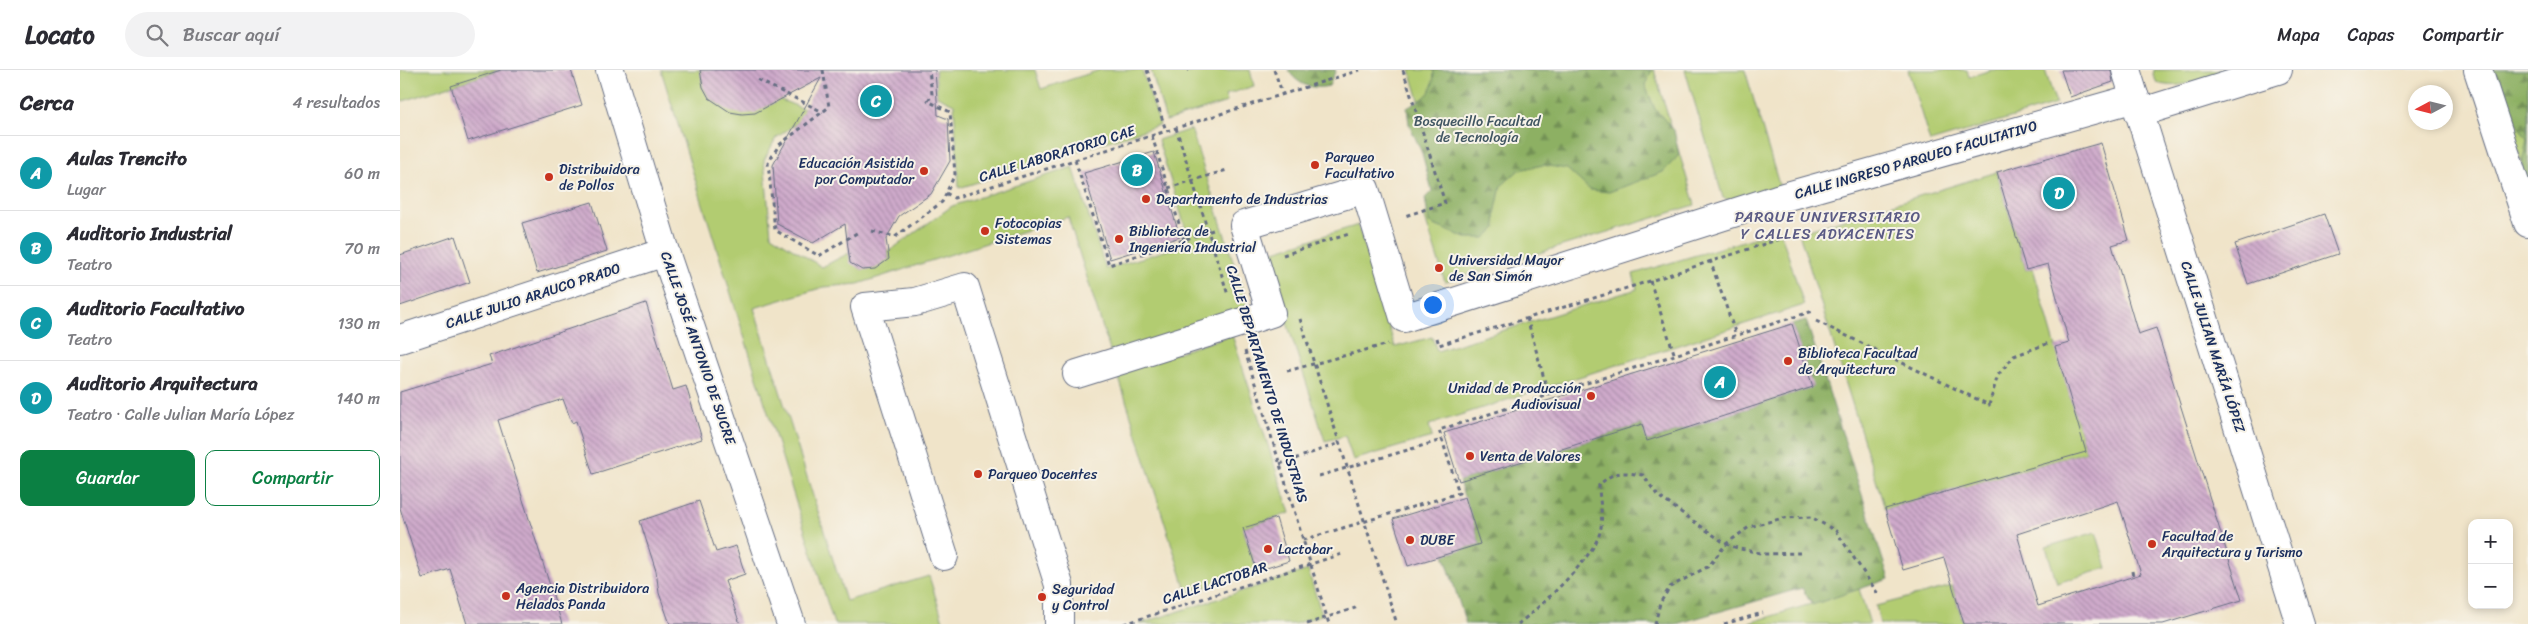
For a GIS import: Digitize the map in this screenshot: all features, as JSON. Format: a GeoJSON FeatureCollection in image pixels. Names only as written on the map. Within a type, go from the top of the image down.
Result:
{"type":"FeatureCollection","features":[{"type":"Feature","properties":{"kind":"street","name":"CALLE JOSÉ ANTONIO DE SUCRE"},"geometry":{"type":"LineString","coordinates":[[610,70],[666,252],[791,624]]}},
{"type":"Feature","properties":{"kind":"street","name":"CALLE JULIAN MARÍA LÓPEZ"},"geometry":{"type":"LineString","coordinates":[[2126,70],[2300,624]]}},
{"type":"Feature","properties":{"kind":"street"},"geometry":{"type":"LineString","coordinates":[[2137,106],[2278,70]]}},
{"type":"Feature","properties":{"kind":"street"},"geometry":{"type":"LineString","coordinates":[[2478,70],[2528,223]]}},
{"type":"Feature","properties":{"kind":"street","name":"CALLE INGRESO PARQUEO FACULTATIVO"},"geometry":{"type":"LineString","coordinates":[[1284,312],[1244,225],[1365,189],[1404,318],[1777,199],[2137,106]]}},
{"type":"Feature","properties":{"kind":"street","name":"CALLE JULIO ARAUCO PRADO"},"geometry":{"type":"LineString","coordinates":[[400,340],[666,252]]}},
{"type":"Feature","properties":{"kind":"street"},"geometry":{"type":"LineString","coordinates":[[944,556],[865,307],[914,302],[964,287],[1059,585],[1059,624]]}},
{"type":"Feature","properties":{"kind":"street"},"geometry":{"type":"LineString","coordinates":[[1077,374],[1236,323],[1284,312]]}},
{"type":"Feature","properties":{"kind":"path"},"geometry":{"type":"LineString","coordinates":[[823,70],[829,107],[779,144],[768,163],[775,230],[819,256],[860,231]]}},
{"type":"Feature","properties":{"kind":"path"},"geometry":{"type":"LineString","coordinates":[[872,231],[895,237],[942,202],[955,174],[950,112],[928,101],[932,94],[929,70]]}},
{"type":"Feature","properties":{"kind":"path"},"geometry":{"type":"LineString","coordinates":[[1147,70],[1166,132]]}},
{"type":"Feature","properties":{"kind":"path"},"geometry":{"type":"LineString","coordinates":[[1274,70],[1282,95]]}},
{"type":"Feature","properties":{"kind":"path","name":"CALLE LABORATORIO CAE"},"geometry":{"type":"LineString","coordinates":[[946,193],[954,198],[1360,70]]}},
{"type":"Feature","properties":{"kind":"path"},"geometry":{"type":"LineString","coordinates":[[758,80],[823,112]]}},
{"type":"Feature","properties":{"kind":"path","name":"CALLE DEPARTAMENTO DE INDUSTRIAS"},"geometry":{"type":"LineString","coordinates":[[1176,128],[1329,624]]}},
{"type":"Feature","properties":{"kind":"path"},"geometry":{"type":"LineString","coordinates":[[1152,136],[1184,240]]}},
{"type":"Feature","properties":{"kind":"path"},"geometry":{"type":"LineString","coordinates":[[1075,160],[1109,264],[1226,226]]}},
{"type":"Feature","properties":{"kind":"path"},"geometry":{"type":"LineString","coordinates":[[1168,188],[1227,170]]}},
{"type":"Feature","properties":{"kind":"path"},"geometry":{"type":"LineString","coordinates":[[1434,331],[1439,345],[1650,281],[1789,236]]}},
{"type":"Feature","properties":{"kind":"path"},"geometry":{"type":"LineString","coordinates":[[1281,255],[1284,264]]}},
{"type":"Feature","properties":{"kind":"path"},"geometry":{"type":"LineString","coordinates":[[1710,260],[1736,335]]}},
{"type":"Feature","properties":{"kind":"path"},"geometry":{"type":"LineString","coordinates":[[1650,281],[1675,356]]}},
{"type":"Feature","properties":{"kind":"path"},"geometry":{"type":"LineString","coordinates":[[1303,540],[1364,520],[1459,493],[1439,430],[1813,311]]}},
{"type":"Feature","properties":{"kind":"path"},"geometry":{"type":"LineString","coordinates":[[1284,312],[1314,365],[1397,624]]}},
{"type":"Feature","properties":{"kind":"path"},"geometry":{"type":"LineString","coordinates":[[1528,318],[1549,396]]}},
{"type":"Feature","properties":{"kind":"path"},"geometry":{"type":"LineString","coordinates":[[1816,321],[1989,405],[1998,375],[2014,356],[2049,343]]}},
{"type":"Feature","properties":{"kind":"path"},"geometry":{"type":"LineString","coordinates":[[1287,371],[1398,341]]}},
{"type":"Feature","properties":{"kind":"path"},"geometry":{"type":"LineString","coordinates":[[1319,476],[1442,440]]}},
{"type":"Feature","properties":{"kind":"path"},"geometry":{"type":"LineString","coordinates":[[1280,464],[1340,444]]}},
{"type":"Feature","properties":{"kind":"path"},"geometry":{"type":"LineString","coordinates":[[1518,624],[1551,596],[1597,544],[1601,529],[1599,485],[1610,474],[1625,472],[1643,475],[1658,496],[1726,544],[1766,554],[1800,553]]}},
{"type":"Feature","properties":{"kind":"path"},"geometry":{"type":"LineString","coordinates":[[1655,624],[1660,603],[1670,587],[1709,566],[1726,544],[1749,527],[1784,518],[1811,517],[1836,531],[1878,594]]}},
{"type":"Feature","properties":{"kind":"path","name":"CALLE LACTOBAR"},"geometry":{"type":"LineString","coordinates":[[1124,624],[1342,554]]}},
{"type":"Feature","properties":{"kind":"path"},"geometry":{"type":"LineString","coordinates":[[2132,570],[2133,577]]}},
{"type":"Feature","properties":{"kind":"path"},"geometry":{"type":"LineString","coordinates":[[1307,624],[1358,607]]}},
{"type":"Feature","properties":{"kind":"path"},"geometry":{"type":"LineString","coordinates":[[1724,624],[1764,613]]}},
{"type":"Feature","properties":{"kind":"green space"},"geometry":{"type":"Polygon","coordinates":[[[400,70],[501,70],[400,102],[400,70]]]}},
{"type":"Feature","properties":{"kind":"green space"},"geometry":{"type":"Polygon","coordinates":[[[661,70],[705,70],[804,109],[806,112],[804,118],[776,138],[764,160],[771,235],[822,267],[849,253],[889,259],[888,252],[952,206],[1073,167],[1106,269],[1190,243],[1158,140],[1191,129],[1249,311],[1111,354],[1068,217],[858,284],[824,287],[754,308],[846,601],[929,576],[944,624],[834,624],[661,70]]]}},
{"type":"Feature","properties":{"kind":"green space"},"geometry":{"type":"Polygon","coordinates":[[[935,70],[1035,70],[1041,89],[1100,70],[1142,70],[1160,125],[959,188],[954,104],[937,96],[935,70]]]}},
{"type":"Feature","properties":{"kind":"green space"},"geometry":{"type":"Polygon","coordinates":[[[1151,70],[1185,70],[1187,73],[1198,70],[1250,70],[1254,86],[1225,95],[1227,102],[1166,121],[1151,70]]]}},
{"type":"Feature","properties":{"kind":"green space"},"geometry":{"type":"Polygon","coordinates":[[[1288,70],[1336,70],[1329,86],[1311,87],[1301,83],[1288,70]]]}},
{"type":"Feature","properties":{"kind":"green space","name":"Bosquecillo Facultad de Tecnología"},"geometry":{"type":"Polygon","coordinates":[[[1410,70],[1654,70],[1695,205],[1445,282],[1424,215],[1451,206],[1410,70]]]}},
{"type":"Feature","properties":{"kind":"green space","name":"Bosquecillo Facultad de Tecnología"},"geometry":{"type":"Polygon","coordinates":[[[1432,70],[1652,70],[1645,85],[1655,109],[1674,130],[1679,155],[1663,172],[1609,192],[1590,190],[1567,169],[1543,165],[1519,170],[1501,186],[1495,214],[1496,228],[1485,238],[1466,238],[1429,223],[1425,198],[1432,191],[1422,153],[1409,124],[1407,108],[1424,98],[1430,91],[1434,72],[1432,70]]]}},
{"type":"Feature","properties":{"kind":"green space"},"geometry":{"type":"Polygon","coordinates":[[[1685,70],[1745,70],[1780,188],[1734,201],[1723,198],[1685,70]]]}},
{"type":"Feature","properties":{"kind":"green space"},"geometry":{"type":"Polygon","coordinates":[[[1908,70],[1967,70],[1969,77],[1991,70],[2045,70],[2056,104],[1930,142],[1908,70]]]}},
{"type":"Feature","properties":{"kind":"green space"},"geometry":{"type":"Polygon","coordinates":[[[2154,70],[2229,70],[2193,82],[2166,85],[2157,83],[2153,75],[2154,70]]]}},
{"type":"Feature","properties":{"kind":"green space"},"geometry":{"type":"Polygon","coordinates":[[[2485,70],[2528,70],[2528,202],[2519,179],[2527,139],[2490,85],[2485,70]]]}},
{"type":"Feature","properties":{"kind":"green space"},"geometry":{"type":"Polygon","coordinates":[[[2493,70],[2528,70],[2528,183],[2493,70]]]}},
{"type":"Feature","properties":{"kind":"green space"},"geometry":{"type":"Polygon","coordinates":[[[1997,172],[2026,270],[2033,268],[2086,452],[1977,483],[1965,551],[1947,490],[1885,509],[1799,233],[1997,172]]]}},
{"type":"Feature","properties":{"kind":"green space"},"geometry":{"type":"Polygon","coordinates":[[[1358,225],[1395,347],[1432,337],[1437,351],[1637,289],[1633,274],[1780,230],[1804,305],[1429,425],[1432,437],[1353,460],[1345,436],[1325,441],[1265,254],[1358,225]]]}},
{"type":"Feature","properties":{"kind":"green space"},"geometry":{"type":"Polygon","coordinates":[[[1806,320],[1889,579],[1812,605],[1802,588],[1676,624],[1466,624],[1444,554],[1480,544],[1459,481],[1642,424],[1648,441],[1812,387],[1792,324],[1806,320]]]}},
{"type":"Feature","properties":{"kind":"green space"},"geometry":{"type":"Polygon","coordinates":[[[1232,335],[1290,513],[1243,528],[1257,571],[1187,593],[1117,372],[1232,335]]]}},
{"type":"Feature","properties":{"kind":"green space"},"geometry":{"type":"Polygon","coordinates":[[[2096,532],[2107,568],[2057,583],[2046,547],[2096,532]]]}},
{"type":"Feature","properties":{"kind":"green space"},"geometry":{"type":"Polygon","coordinates":[[[1308,570],[1322,615],[1294,624],[1139,624],[1308,570]]]}},
{"type":"Feature","properties":{"kind":"green space"},"geometry":{"type":"Polygon","coordinates":[[[1952,586],[1964,624],[1880,624],[1876,606],[1952,586]]]}},
{"type":"Feature","properties":{"kind":"green space"},"geometry":{"type":"Polygon","coordinates":[[[1859,589],[1870,624],[1746,624],[1859,589]]]}},
{"type":"Feature","properties":{"kind":"building"},"geometry":{"type":"Polygon","coordinates":[[[501,70],[571,70],[582,105],[468,141],[451,86],[501,70]]]}},
{"type":"Feature","properties":{"kind":"building"},"geometry":{"type":"Polygon","coordinates":[[[700,70],[935,70],[938,115],[948,119],[950,161],[931,194],[899,216],[886,239],[889,259],[875,269],[862,270],[850,263],[845,224],[813,243],[777,224],[773,165],[821,78],[755,113],[742,114],[730,112],[709,98],[703,87],[700,70]]]}},
{"type":"Feature","properties":{"kind":"building"},"geometry":{"type":"Polygon","coordinates":[[[2061,70],[2111,70],[2113,82],[2070,97],[2061,70]]]}},
{"type":"Feature","properties":{"kind":"building"},"geometry":{"type":"Polygon","coordinates":[[[2101,143],[2129,240],[2112,245],[2138,334],[2156,328],[2242,600],[2163,624],[1964,624],[1944,558],[1903,570],[1885,509],[2086,452],[2055,347],[2069,343],[2048,264],[2026,270],[1997,172],[2101,143]],[[2118,501],[2017,534],[2038,606],[2141,574],[2118,501]]]}},
{"type":"Feature","properties":{"kind":"building"},"geometry":{"type":"Polygon","coordinates":[[[1154,152],[1180,237],[1110,259],[1084,173],[1154,152]]]}},
{"type":"Feature","properties":{"kind":"building"},"geometry":{"type":"Polygon","coordinates":[[[592,202],[607,251],[537,273],[522,223],[592,202]]]}},
{"type":"Feature","properties":{"kind":"building"},"geometry":{"type":"Polygon","coordinates":[[[2324,214],[2338,254],[2248,284],[2235,244],[2324,214]]]}},
{"type":"Feature","properties":{"kind":"building"},"geometry":{"type":"Polygon","coordinates":[[[455,236],[470,282],[400,306],[400,255],[455,236]]]}},
{"type":"Feature","properties":{"kind":"building"},"geometry":{"type":"Polygon","coordinates":[[[646,303],[673,390],[686,386],[702,439],[593,474],[576,421],[572,423],[563,399],[498,420],[562,624],[467,624],[450,569],[422,578],[400,508],[400,392],[492,364],[489,356],[646,303]]]}},
{"type":"Feature","properties":{"kind":"building"},"geometry":{"type":"Polygon","coordinates":[[[1792,324],[1813,387],[1647,441],[1642,424],[1459,481],[1444,433],[1792,324]]]}},
{"type":"Feature","properties":{"kind":"building"},"geometry":{"type":"Polygon","coordinates":[[[1465,497],[1480,544],[1408,566],[1393,519],[1465,497]]]}},
{"type":"Feature","properties":{"kind":"building"},"geometry":{"type":"Polygon","coordinates":[[[699,501],[716,552],[736,546],[745,574],[725,581],[740,624],[670,624],[659,593],[656,571],[640,521],[699,501]]]}},
{"type":"Feature","properties":{"kind":"building"},"geometry":{"type":"Polygon","coordinates":[[[1276,518],[1289,561],[1257,571],[1243,528],[1276,518]]]}},
{"type":"Feature","properties":{"kind":"place","name":"Auditorio Facultativo"},"geometry":{"type":"Point","coordinates":[876,101]}},
{"type":"Feature","properties":{"kind":"place","name":"Parqueo Facultativo"},"geometry":{"type":"Point","coordinates":[1315,165]}},
{"type":"Feature","properties":{"kind":"place","name":"Auditorio Industrial"},"geometry":{"type":"Point","coordinates":[1137,170]}},
{"type":"Feature","properties":{"kind":"place","name":"Educación Asistida por Computador"},"geometry":{"type":"Point","coordinates":[924,171]}},
{"type":"Feature","properties":{"kind":"place","name":"Distribuidora de Pollos"},"geometry":{"type":"Point","coordinates":[549,177]}},
{"type":"Feature","properties":{"kind":"place","name":"Auditorio Arquitectura"},"geometry":{"type":"Point","coordinates":[2059,193]}},
{"type":"Feature","properties":{"kind":"place","name":"Departamento de Industrias"},"geometry":{"type":"Point","coordinates":[1146,199]}},
{"type":"Feature","properties":{"kind":"place","name":"Fotocopias Sistemas"},"geometry":{"type":"Point","coordinates":[985,231]}},
{"type":"Feature","properties":{"kind":"place","name":"Biblioteca de Ingeniería Industrial"},"geometry":{"type":"Point","coordinates":[1119,239]}},
{"type":"Feature","properties":{"kind":"place","name":"Universidad Mayor de San Simón"},"geometry":{"type":"Point","coordinates":[1439,268]}},
{"type":"Feature","properties":{"kind":"place","name":"Biblioteca Facultad de Arquitectura"},"geometry":{"type":"Point","coordinates":[1788,361]}},
{"type":"Feature","properties":{"kind":"place","name":"Aulas Trencito"},"geometry":{"type":"Point","coordinates":[1720,382]}},
{"type":"Feature","properties":{"kind":"place","name":"Unidad de Producción Audiovisual"},"geometry":{"type":"Point","coordinates":[1591,396]}},
{"type":"Feature","properties":{"kind":"place","name":"Venta de Valores"},"geometry":{"type":"Point","coordinates":[1470,456]}},
{"type":"Feature","properties":{"kind":"place","name":"Parqueo Docentes"},"geometry":{"type":"Point","coordinates":[978,474]}},
{"type":"Feature","properties":{"kind":"place","name":"DUBE"},"geometry":{"type":"Point","coordinates":[1410,540]}},
{"type":"Feature","properties":{"kind":"place","name":"Facultad de Arquitectura y Turismo"},"geometry":{"type":"Point","coordinates":[2152,544]}},
{"type":"Feature","properties":{"kind":"place","name":"Lactobar"},"geometry":{"type":"Point","coordinates":[1268,549]}},
{"type":"Feature","properties":{"kind":"place","name":"Agencia Distribuidora Helados Panda"},"geometry":{"type":"Point","coordinates":[506,596]}},
{"type":"Feature","properties":{"kind":"place","name":"Seguridad y Control"},"geometry":{"type":"Point","coordinates":[1042,597]}},
{"type":"Feature","properties":{"kind":"district","name":"PARQUE UNIVERSITARIO Y CALLES ADYACENTES"},"geometry":{"type":"Point","coordinates":[1828,226]}}]}
